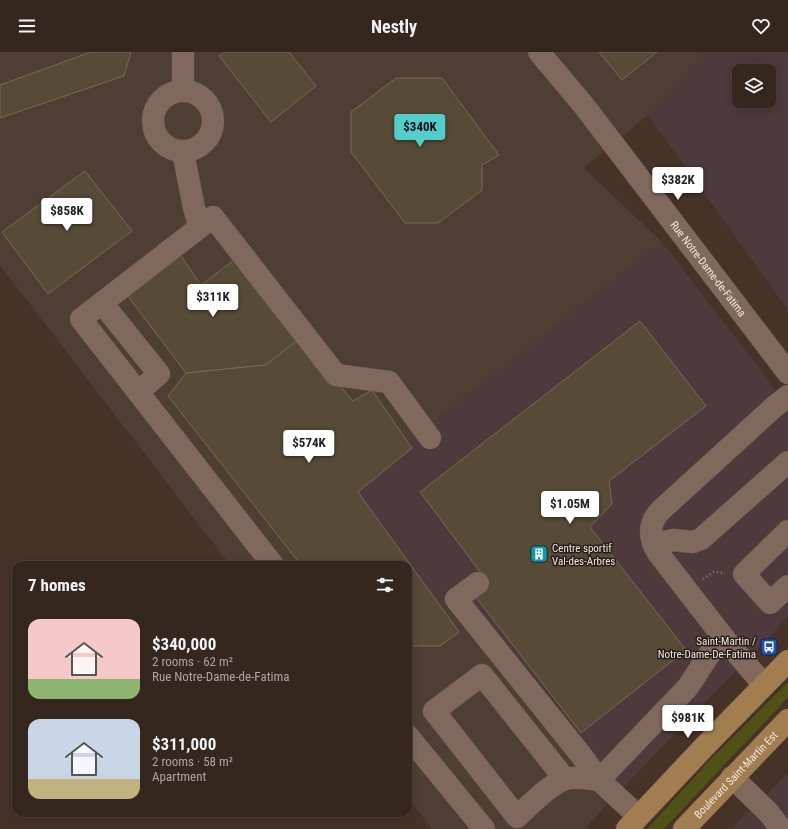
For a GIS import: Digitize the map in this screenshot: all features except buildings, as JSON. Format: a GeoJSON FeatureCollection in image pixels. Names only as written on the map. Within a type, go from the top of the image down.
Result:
{"type":"FeatureCollection","features":[{"type":"Feature","properties":{"kind":"main road"},"geometry":{"type":"LineString","coordinates":[[633,823],[788,661]]}},
{"type":"Feature","properties":{"kind":"main road","name":"Boulevard Saint-Martin Est"},"geometry":{"type":"LineString","coordinates":[[684,829],[788,720]]}},
{"type":"Feature","properties":{"kind":"street"},"geometry":{"type":"LineString","coordinates":[[183,52],[183,91]]}},
{"type":"Feature","properties":{"kind":"street","name":"Rue Notre-Dame-de-Fatima"},"geometry":{"type":"LineString","coordinates":[[539,52],[585,107],[788,373]]}},
{"type":"Feature","properties":{"kind":"street"},"geometry":{"type":"LineString","coordinates":[[183,91],[202,97],[208,105],[214,123],[211,133],[206,141],[199,147],[183,152],[170,149],[162,142],[156,134],[153,125],[154,115],[158,105],[164,98],[173,93],[183,91]]}},
{"type":"Feature","properties":{"kind":"street"},"geometry":{"type":"LineString","coordinates":[[183,152],[194,208],[200,227]]}},
{"type":"Feature","properties":{"kind":"street"},"geometry":{"type":"LineString","coordinates":[[270,561],[81,319],[213,217],[336,375],[388,382],[430,438]]}},
{"type":"Feature","properties":{"kind":"street"},"geometry":{"type":"LineString","coordinates":[[764,685],[724,638],[658,553],[654,545],[651,526],[660,511],[788,396]]}},
{"type":"Feature","properties":{"kind":"street"},"geometry":{"type":"LineString","coordinates":[[654,545],[672,540],[693,542],[701,539],[788,462]]}},
{"type":"Feature","properties":{"kind":"street"},"geometry":{"type":"LineString","coordinates":[[788,531],[744,574],[770,603],[788,586]]}},
{"type":"Feature","properties":{"kind":"street"},"geometry":{"type":"LineString","coordinates":[[478,583],[456,599],[581,755],[633,823]]}},
{"type":"Feature","properties":{"kind":"street"},"geometry":{"type":"LineString","coordinates":[[565,779],[482,675],[434,711],[517,817],[553,786],[565,779],[572,778],[599,780],[665,713],[688,687],[708,656],[724,638]]}},
{"type":"Feature","properties":{"kind":"street"},"geometry":{"type":"LineString","coordinates":[[412,741],[484,829]]}},
{"type":"Feature","properties":{"kind":"street"},"geometry":{"type":"LineString","coordinates":[[732,777],[778,823]]}},
{"type":"Feature","properties":{"kind":"path"},"geometry":{"type":"LineString","coordinates":[[687,591],[713,572],[744,574]]}},
{"type":"Feature","properties":{"kind":"shaded area"},"geometry":{"type":"Polygon","coordinates":[[[0,52],[706,52],[648,115],[584,168],[662,242],[348,490],[408,561],[227,561],[0,265],[0,52]]]}},
{"type":"Feature","properties":{"kind":"shaded area"},"geometry":{"type":"Polygon","coordinates":[[[706,52],[788,52],[788,310],[648,115],[706,52]]]}},
{"type":"Feature","properties":{"kind":"shaded area"},"geometry":{"type":"Polygon","coordinates":[[[662,242],[788,406],[788,617],[610,801],[412,566],[412,561],[408,561],[348,490],[662,242]]]}},
{"type":"Feature","properties":{"kind":"shaded area"},"geometry":{"type":"Polygon","coordinates":[[[412,566],[610,801],[585,829],[432,829],[412,803],[412,566]]]}},
{"type":"Feature","properties":{"kind":"shaded area"},"geometry":{"type":"Polygon","coordinates":[[[788,682],[788,697],[664,829],[647,829],[709,761],[788,682]]]}},
{"type":"Feature","properties":{"kind":"shaded area"},"geometry":{"type":"Polygon","coordinates":[[[788,773],[788,829],[732,829],[743,817],[788,773]]]}},
{"type":"Feature","properties":{"kind":"place","name":"Centre sportif Val-des-Arbres"},"geometry":{"type":"Point","coordinates":[539,554]}},
{"type":"Feature","properties":{"kind":"place","name":"Saint-Martin / Notre-Dame-De-Fatima"},"geometry":{"type":"Point","coordinates":[769,647]}}]}
